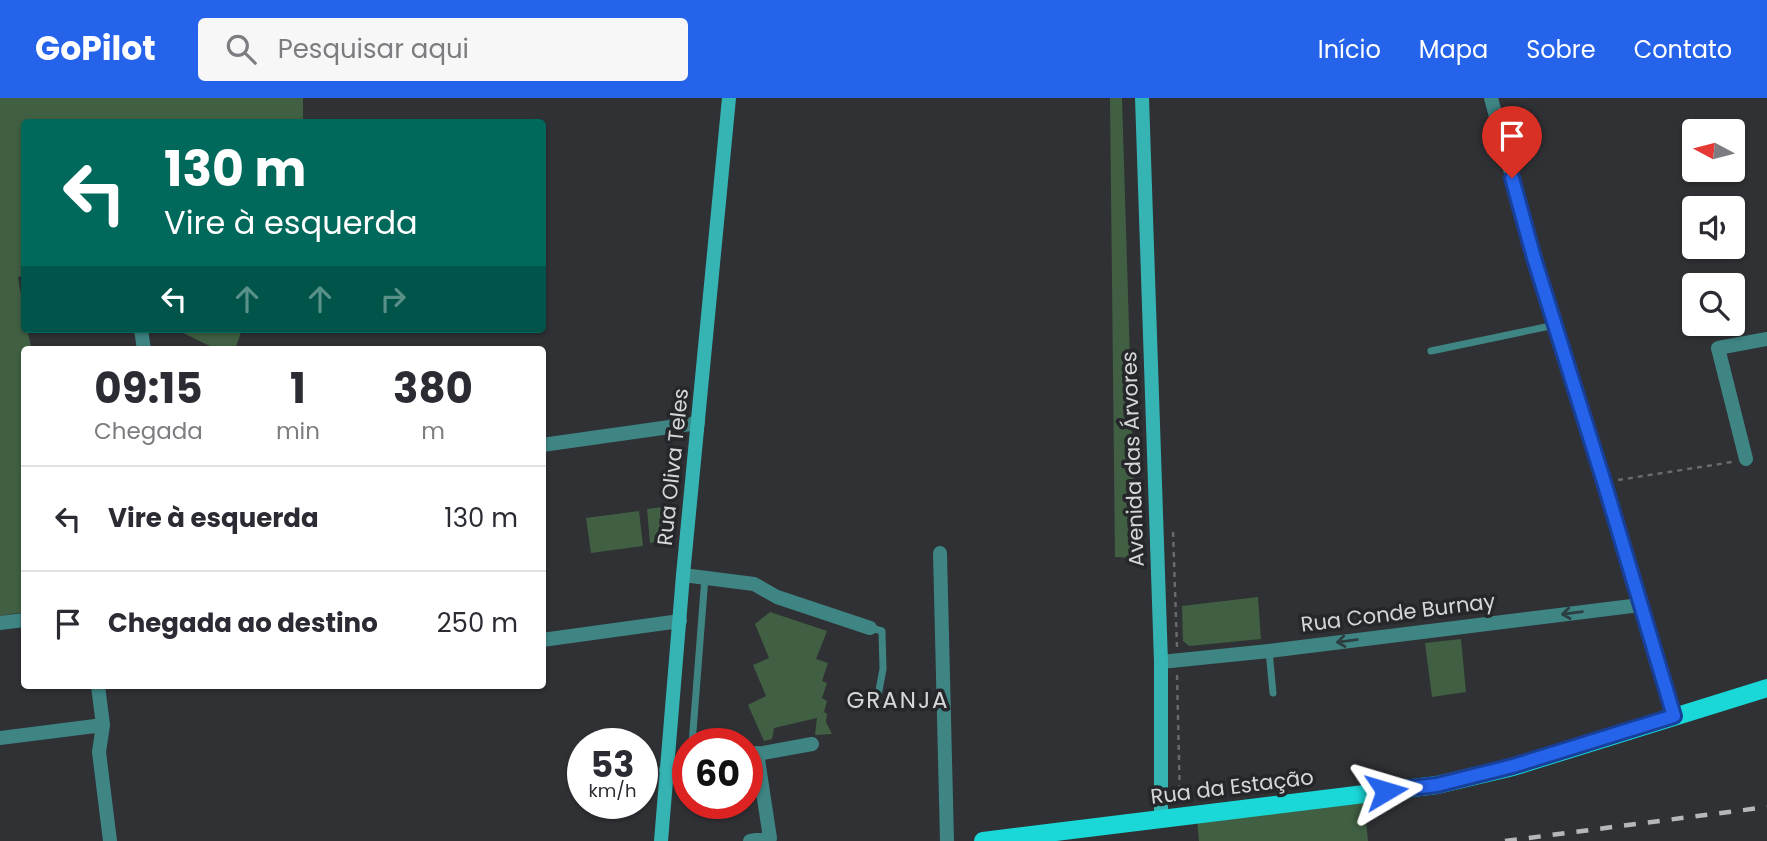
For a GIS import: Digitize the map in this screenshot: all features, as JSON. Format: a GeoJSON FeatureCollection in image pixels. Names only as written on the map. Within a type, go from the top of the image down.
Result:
{"type":"FeatureCollection","features":[{"type":"Feature","properties":{"kind":"main road","name":"Rua Oliva Teles"},"geometry":{"type":"LineString","coordinates":[[660,841],[729,98]]}},
{"type":"Feature","properties":{"kind":"main road","name":"Avenida das Árvores"},"geometry":{"type":"LineString","coordinates":[[1142,98],[1161,662],[1161,819]]}},
{"type":"Feature","properties":{"kind":"main road","name":"Rua da Estação"},"geometry":{"type":"LineString","coordinates":[[983,841],[1437,785],[1513,766],[1767,688]]}},
{"type":"Feature","properties":{"kind":"street"},"geometry":{"type":"LineString","coordinates":[[1491,98],[1534,258],[1674,716]]}},
{"type":"Feature","properties":{"kind":"street"},"geometry":{"type":"LineString","coordinates":[[1746,459],[1718,348],[1767,339]]}},
{"type":"Feature","properties":{"kind":"street"},"geometry":{"type":"LineString","coordinates":[[546,444],[698,423]]}},
{"type":"Feature","properties":{"kind":"street"},"geometry":{"type":"LineString","coordinates":[[940,553],[947,841]]}},
{"type":"Feature","properties":{"kind":"street"},"geometry":{"type":"LineString","coordinates":[[683,575],[754,584],[777,597],[870,628]]}},
{"type":"Feature","properties":{"kind":"street","name":"Rua Conde Burnay"},"geometry":{"type":"LineString","coordinates":[[1161,662],[1640,604]]}},
{"type":"Feature","properties":{"kind":"street"},"geometry":{"type":"LineString","coordinates":[[0,623],[21,620]]}},
{"type":"Feature","properties":{"kind":"street"},"geometry":{"type":"LineString","coordinates":[[546,639],[680,621]]}},
{"type":"Feature","properties":{"kind":"street"},"geometry":{"type":"LineString","coordinates":[[98,689],[103,725],[99,752],[110,841]]}},
{"type":"Feature","properties":{"kind":"street"},"geometry":{"type":"LineString","coordinates":[[0,738],[103,725]]}},
{"type":"Feature","properties":{"kind":"street"},"geometry":{"type":"LineString","coordinates":[[763,753],[812,744]]}},
{"type":"Feature","properties":{"kind":"street"},"geometry":{"type":"LineString","coordinates":[[666,770],[672,769]]}},
{"type":"Feature","properties":{"kind":"street"},"geometry":{"type":"LineString","coordinates":[[750,841],[770,838],[763,806]]}},
{"type":"Feature","properties":{"kind":"lane"},"geometry":{"type":"LineString","coordinates":[[1431,351],[1555,325]]}},
{"type":"Feature","properties":{"kind":"lane"},"geometry":{"type":"LineString","coordinates":[[693,728],[705,577]]}},
{"type":"Feature","properties":{"kind":"lane"},"geometry":{"type":"LineString","coordinates":[[870,628],[882,631],[883,669],[877,701]]}},
{"type":"Feature","properties":{"kind":"lane"},"geometry":{"type":"LineString","coordinates":[[1269,651],[1273,693]]}},
{"type":"Feature","properties":{"kind":"path"},"geometry":{"type":"LineString","coordinates":[[1604,482],[1746,459]]}},
{"type":"Feature","properties":{"kind":"path"},"geometry":{"type":"LineString","coordinates":[[1177,660],[1180,817]]}},
{"type":"Feature","properties":{"kind":"green space"},"geometry":{"type":"Polygon","coordinates":[[[0,98],[303,98],[303,119],[21,119],[21,276],[18,277],[21,333],[28,333],[31,346],[21,346],[21,612],[0,616],[0,98]]]}},
{"type":"Feature","properties":{"kind":"green space"},"geometry":{"type":"Polygon","coordinates":[[[1110,98],[1122,98],[1136,558],[1115,557],[1110,98]]]}},
{"type":"Feature","properties":{"kind":"green space"},"geometry":{"type":"Polygon","coordinates":[[[183,333],[241,333],[236,346],[210,346],[183,333]]]}},
{"type":"Feature","properties":{"kind":"green space"},"geometry":{"type":"Polygon","coordinates":[[[670,506],[665,540],[650,543],[647,509],[670,506]]]}},
{"type":"Feature","properties":{"kind":"green space"},"geometry":{"type":"Polygon","coordinates":[[[639,511],[643,546],[591,553],[586,518],[639,511]]]}},
{"type":"Feature","properties":{"kind":"green space"},"geometry":{"type":"Polygon","coordinates":[[[1258,597],[1261,639],[1189,646],[1183,641],[1182,606],[1258,597]]]}},
{"type":"Feature","properties":{"kind":"green space"},"geometry":{"type":"Polygon","coordinates":[[[770,612],[827,631],[816,659],[828,663],[822,681],[827,683],[822,698],[827,701],[824,712],[827,714],[826,722],[832,734],[815,735],[817,718],[774,728],[772,739],[764,741],[763,728],[758,728],[748,705],[766,696],[753,665],[769,658],[755,624],[770,612]]]}},
{"type":"Feature","properties":{"kind":"green space"},"geometry":{"type":"Polygon","coordinates":[[[1461,639],[1466,692],[1432,697],[1425,643],[1461,639]]]}},
{"type":"Feature","properties":{"kind":"green space"},"geometry":{"type":"Polygon","coordinates":[[[1364,801],[1368,841],[1199,841],[1197,820],[1364,801]]]}},
{"type":"Feature","properties":{"kind":"railway"},"geometry":{"type":"LineString","coordinates":[[1505,841],[1767,807]]}},
{"type":"Feature","properties":{"kind":"district","name":"GRANJA"},"geometry":{"type":"Point","coordinates":[898,700]}},
{"type":"Feature","properties":{"kind":"route"},"geometry":{"type":"LineString","coordinates":[[1386,791],[1437,785],[1513,766],[1674,716],[1512,178]]}}]}
